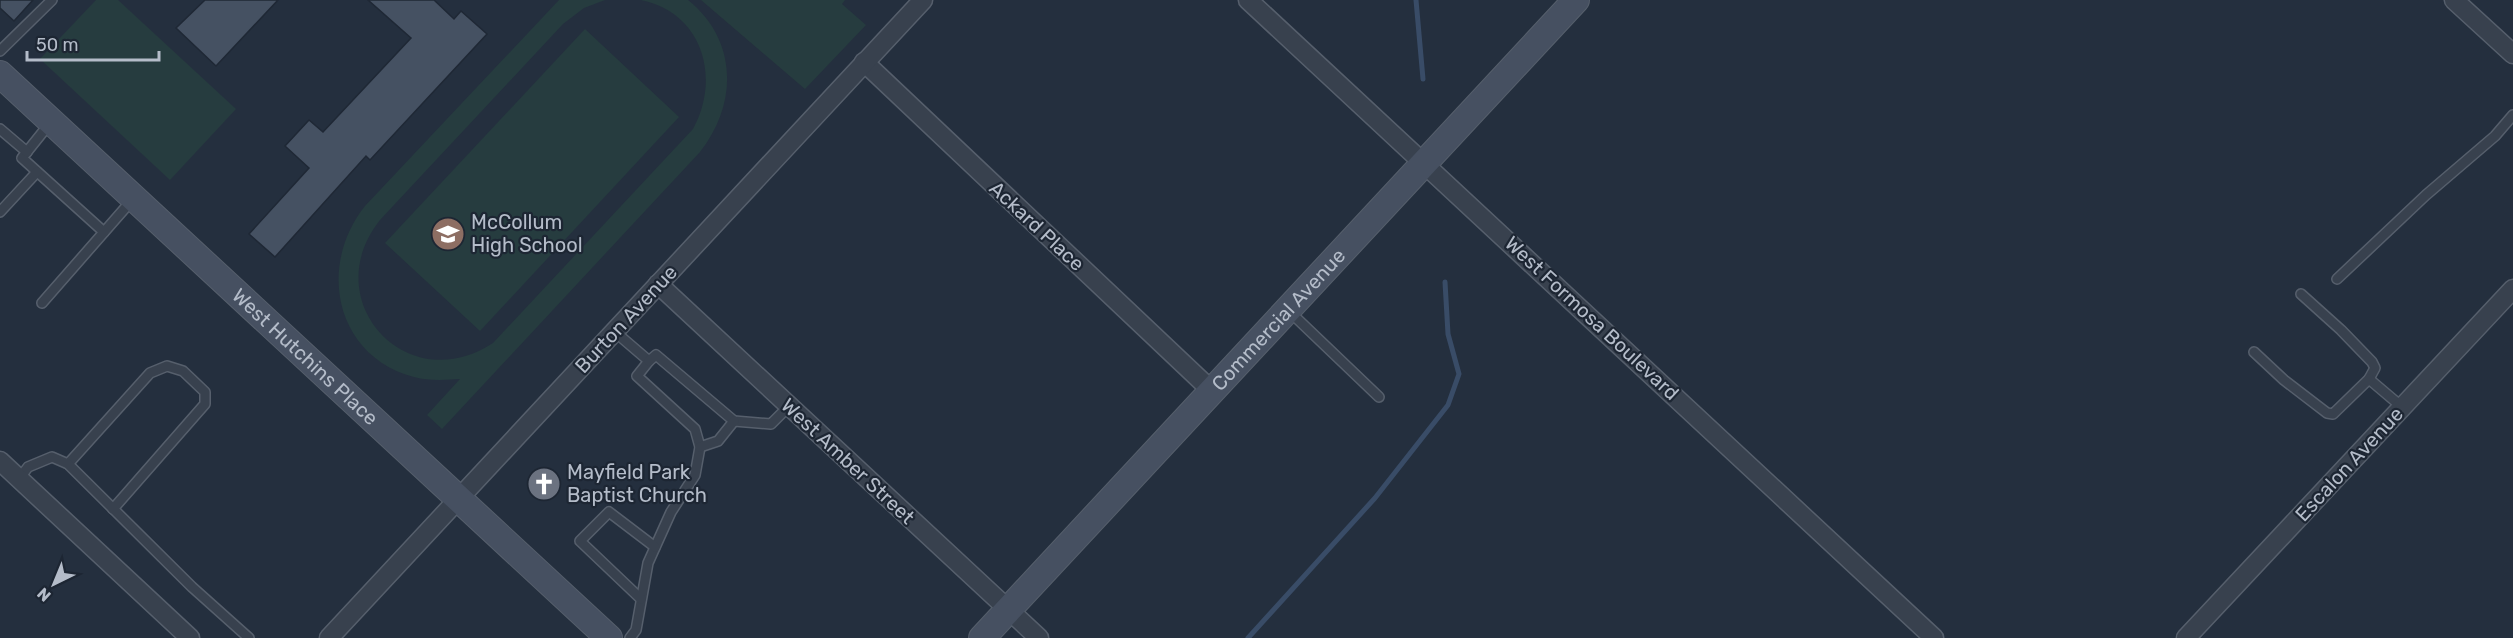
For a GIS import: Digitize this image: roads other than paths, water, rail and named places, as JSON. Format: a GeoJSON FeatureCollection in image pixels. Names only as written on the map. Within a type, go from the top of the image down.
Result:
{"type":"FeatureCollection","features":[{"type":"Feature","properties":{"kind":"street","name":"Burton Avenue"},"geometry":{"type":"LineString","coordinates":[[329,638],[923,0]]}},
{"type":"Feature","properties":{"kind":"street","name":"West Formosa Boulevard"},"geometry":{"type":"LineString","coordinates":[[1248,0],[1426,164],[1927,636]]}},
{"type":"Feature","properties":{"kind":"street","name":"Commercial Avenue"},"geometry":{"type":"LineString","coordinates":[[982,638],[1211,390],[1426,164],[1576,0]]}},
{"type":"Feature","properties":{"kind":"street"},"geometry":{"type":"LineString","coordinates":[[2454,0],[2513,54]]}},
{"type":"Feature","properties":{"kind":"street","name":"Ackard Place"},"geometry":{"type":"LineString","coordinates":[[864,62],[1211,390]]}},
{"type":"Feature","properties":{"kind":"street","name":"West Hutchins Place"},"geometry":{"type":"LineString","coordinates":[[0,74],[609,638]]}},
{"type":"Feature","properties":{"kind":"street","name":"West Amber Street"},"geometry":{"type":"LineString","coordinates":[[658,284],[1039,638]]}},
{"type":"Feature","properties":{"kind":"street","name":"Escalon Avenue"},"geometry":{"type":"LineString","coordinates":[[2186,638],[2513,289]]}},
{"type":"Feature","properties":{"kind":"street"},"geometry":{"type":"LineString","coordinates":[[0,461],[190,638]]}},
{"type":"Feature","properties":{"kind":"lane"},"geometry":{"type":"LineString","coordinates":[[0,51],[52,0]]}},
{"type":"Feature","properties":{"kind":"lane"},"geometry":{"type":"LineString","coordinates":[[2337,279],[2426,195],[2495,136],[2513,115]]}},
{"type":"Feature","properties":{"kind":"lane"},"geometry":{"type":"LineString","coordinates":[[52,121],[21,158],[104,232]]}},
{"type":"Feature","properties":{"kind":"lane"},"geometry":{"type":"LineString","coordinates":[[0,129],[27,152]]}},
{"type":"Feature","properties":{"kind":"lane"},"geometry":{"type":"LineString","coordinates":[[0,212],[37,172]]}},
{"type":"Feature","properties":{"kind":"lane"},"geometry":{"type":"LineString","coordinates":[[42,303],[134,198]]}},
{"type":"Feature","properties":{"kind":"lane"},"geometry":{"type":"LineString","coordinates":[[2254,352],[2284,380],[2327,413],[2334,414],[2369,379],[2375,368],[2372,362],[2301,294]]}},
{"type":"Feature","properties":{"kind":"lane"},"geometry":{"type":"LineString","coordinates":[[1287,310],[1379,397]]}},
{"type":"Feature","properties":{"kind":"lane"},"geometry":{"type":"LineString","coordinates":[[614,331],[649,360]]}},
{"type":"Feature","properties":{"kind":"lane"},"geometry":{"type":"LineString","coordinates":[[630,638],[636,630],[648,563],[671,512],[695,475],[700,447],[695,429],[637,376],[649,360],[656,355],[734,421],[771,424],[789,406]]}},
{"type":"Feature","properties":{"kind":"lane"},"geometry":{"type":"LineString","coordinates":[[68,464],[150,373],[167,366],[183,371],[205,392],[205,405],[113,509]]}},
{"type":"Feature","properties":{"kind":"lane"},"geometry":{"type":"LineString","coordinates":[[2369,379],[2402,407]]}},
{"type":"Feature","properties":{"kind":"lane"},"geometry":{"type":"LineString","coordinates":[[700,447],[718,441],[734,421]]}},
{"type":"Feature","properties":{"kind":"lane"},"geometry":{"type":"LineString","coordinates":[[19,479],[28,467],[51,457],[68,464],[192,587],[249,638]]}},
{"type":"Feature","properties":{"kind":"lane"},"geometry":{"type":"LineString","coordinates":[[641,599],[580,541],[609,512],[655,547]]}},
{"type":"Feature","properties":{"kind":"waterway"},"geometry":{"type":"LineString","coordinates":[[1416,0],[1423,79]]}},
{"type":"Feature","properties":{"kind":"waterway"},"geometry":{"type":"LineString","coordinates":[[1248,638],[1375,498],[1448,405],[1459,374],[1448,334],[1445,282]]}},
{"type":"Feature","properties":{"kind":"place","name":"McCollum High School"},"geometry":{"type":"Point","coordinates":[448,234]}},
{"type":"Feature","properties":{"kind":"place","name":"Mayfield Park Baptist Church"},"geometry":{"type":"Point","coordinates":[544,484]}}]}
